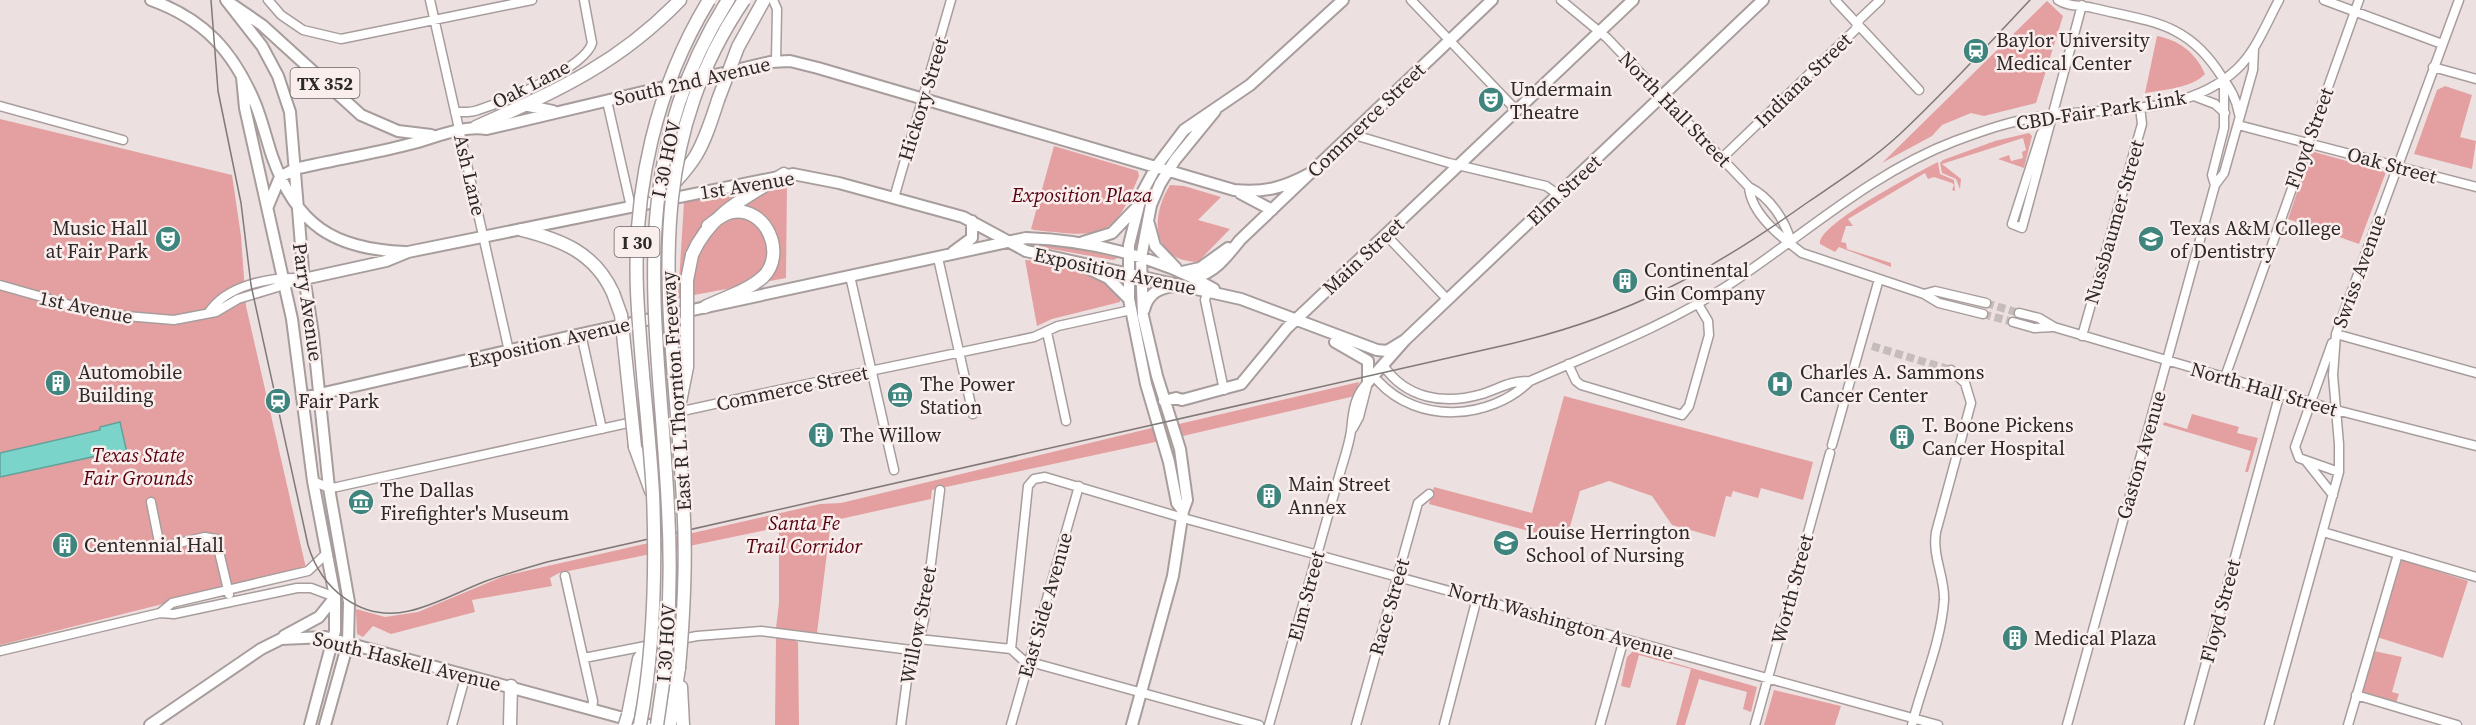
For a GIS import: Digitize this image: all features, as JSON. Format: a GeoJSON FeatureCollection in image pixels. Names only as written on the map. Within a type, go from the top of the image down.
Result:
{"type":"FeatureCollection","features":[{"type":"Feature","properties":{"kind":"highway"},"geometry":{"type":"LineString","coordinates":[[476,127],[588,74],[647,32],[680,0]]}},
{"type":"Feature","properties":{"kind":"highway","name":"East R L Thornton Freeway"},"geometry":{"type":"LineString","coordinates":[[640,725],[650,644],[653,496],[637,291],[637,232],[647,160],[666,90],[685,45],[709,0]]}},
{"type":"Feature","properties":{"kind":"highway","name":"I 30 HOV"},"geometry":{"type":"LineString","coordinates":[[650,725],[660,660],[664,586],[663,521],[647,277],[650,208],[656,165],[672,102],[695,47],[722,0]]}},
{"type":"Feature","properties":{"kind":"highway","name":"I 30 HOV"},"geometry":{"type":"LineString","coordinates":[[657,725],[667,642],[670,555],[654,289],[656,205],[663,159],[678,105],[702,47],[728,0]]}},
{"type":"Feature","properties":{"kind":"highway","name":"East R L Thornton Freeway"},"geometry":{"type":"LineString","coordinates":[[670,725],[679,668],[686,555],[667,285],[671,191],[678,154],[692,104],[721,40],[744,0]]}},
{"type":"Feature","properties":{"kind":"highway"},"geometry":{"type":"LineString","coordinates":[[657,201],[686,173],[698,156],[738,47],[764,0]]}},
{"type":"Feature","properties":{"kind":"highway"},"geometry":{"type":"LineString","coordinates":[[677,418],[687,367],[687,280],[692,255],[708,226],[721,213],[784,174]]}},
{"type":"Feature","properties":{"kind":"highway"},"geometry":{"type":"LineString","coordinates":[[705,307],[753,284],[764,276],[772,264],[774,249],[771,236],[763,224],[749,214],[730,212],[708,226]]}},
{"type":"Feature","properties":{"kind":"highway"},"geometry":{"type":"LineString","coordinates":[[522,230],[549,237],[586,255],[604,274],[614,293],[621,315],[635,447],[653,496]]}},
{"type":"Feature","properties":{"kind":"highway"},"geometry":{"type":"LineString","coordinates":[[625,725],[639,659],[650,644]]}},
{"type":"Feature","properties":{"kind":"highway"},"geometry":{"type":"LineString","coordinates":[[679,668],[683,725]]}},
{"type":"Feature","properties":{"kind":"highway"},"geometry":{"type":"LineString","coordinates":[[510,725],[511,686]]}},
{"type":"Feature","properties":{"kind":"main road"},"geometry":{"type":"LineString","coordinates":[[151,0],[182,12],[200,24],[219,43],[242,76],[256,104],[280,177],[297,208],[328,234],[342,241],[360,247],[408,252]]}},
{"type":"Feature","properties":{"kind":"main road","name":"Parry Avenue"},"geometry":{"type":"LineString","coordinates":[[226,0],[262,46],[278,76],[290,112],[304,279],[320,394],[329,488],[349,602],[348,643],[325,725]]}},
{"type":"Feature","properties":{"kind":"main road","name":"TX 352"},"geometry":{"type":"LineString","coordinates":[[226,0],[262,25],[361,115],[399,131],[437,136]]}},
{"type":"Feature","properties":{"kind":"main road"},"geometry":{"type":"LineString","coordinates":[[1132,725],[1173,576],[1187,500],[1186,481],[1174,430],[1164,401],[1143,316],[1140,276],[1148,221],[1156,194],[1168,170],[1215,111],[1250,85],[1343,0]]}},
{"type":"Feature","properties":{"kind":"main road","name":"Commerce Street"},"geometry":{"type":"LineString","coordinates":[[1194,278],[1212,271],[1240,240],[1492,0]]}},
{"type":"Feature","properties":{"kind":"main road","name":"Main Street"},"geometry":{"type":"LineString","coordinates":[[1164,401],[1176,398],[1182,400],[1224,390],[1248,379],[1272,344],[1296,320],[1633,0]]}},
{"type":"Feature","properties":{"kind":"main road","name":"Elm Street"},"geometry":{"type":"LineString","coordinates":[[1373,381],[1383,365],[1405,340],[1763,0]]}},
{"type":"Feature","properties":{"kind":"main road","name":"South 2nd Avenue"},"geometry":{"type":"LineString","coordinates":[[280,177],[295,169],[411,144],[459,130],[476,127],[487,129],[571,111],[776,61],[800,63],[1234,190],[1252,192],[1277,190],[1309,174]]}},
{"type":"Feature","properties":{"kind":"main road","name":"Parry Avenue"},"geometry":{"type":"LineString","coordinates":[[242,76],[245,108],[285,282],[313,481],[335,597],[336,620],[333,639],[310,725]]}},
{"type":"Feature","properties":{"kind":"main road"},"geometry":{"type":"LineString","coordinates":[[524,105],[544,111],[571,111]]}},
{"type":"Feature","properties":{"kind":"main road"},"geometry":{"type":"LineString","coordinates":[[1183,514],[1177,503],[1130,305],[1128,255],[1138,205],[1156,167],[1184,130],[1202,116],[1215,111]]}},
{"type":"Feature","properties":{"kind":"main road","name":"1st Avenue"},"geometry":{"type":"LineString","coordinates":[[304,279],[386,261],[408,252],[484,239],[784,174],[802,175],[894,198],[972,221],[1008,244]]}},
{"type":"Feature","properties":{"kind":"main road"},"geometry":{"type":"LineString","coordinates":[[268,206],[280,177]]}},
{"type":"Feature","properties":{"kind":"main road","name":"South 2nd Avenue"},"geometry":{"type":"LineString","coordinates":[[1234,190],[1272,210]]}},
{"type":"Feature","properties":{"kind":"main road"},"geometry":{"type":"LineString","coordinates":[[1073,243],[1092,241],[1112,233],[1138,205]]}},
{"type":"Feature","properties":{"kind":"main road"},"geometry":{"type":"LineString","coordinates":[[943,257],[972,238],[972,221]]}},
{"type":"Feature","properties":{"kind":"main road"},"geometry":{"type":"LineString","coordinates":[[1148,221],[1155,246],[1181,272]]}},
{"type":"Feature","properties":{"kind":"main road","name":"Exposition Avenue"},"geometry":{"type":"LineString","coordinates":[[302,398],[581,334],[1008,244],[1026,238],[1073,243],[1141,258],[1194,278],[1208,289]]}},
{"type":"Feature","properties":{"kind":"main road","name":"Commerce Street"},"geometry":{"type":"LineString","coordinates":[[1181,272],[1200,268],[1240,240]]}},
{"type":"Feature","properties":{"kind":"main road","name":"Exposition Avenue"},"geometry":{"type":"LineString","coordinates":[[1008,244],[1026,251],[1179,285],[1208,289],[1296,320],[1320,331]]}},
{"type":"Feature","properties":{"kind":"main road"},"geometry":{"type":"LineString","coordinates":[[1069,259],[1108,278],[1130,305]]}},
{"type":"Feature","properties":{"kind":"main road"},"geometry":{"type":"LineString","coordinates":[[1143,316],[1147,301],[1156,291],[1179,285]]}},
{"type":"Feature","properties":{"kind":"main road"},"geometry":{"type":"LineString","coordinates":[[1320,331],[1382,351],[1405,340]]}},
{"type":"Feature","properties":{"kind":"main road"},"geometry":{"type":"LineString","coordinates":[[1320,331],[1366,358],[1373,381]]}},
{"type":"Feature","properties":{"kind":"main road"},"geometry":{"type":"LineString","coordinates":[[1174,430],[1174,411],[1182,400]]}},
{"type":"Feature","properties":{"kind":"main road"},"geometry":{"type":"LineString","coordinates":[[280,639],[319,617],[335,597]]}},
{"type":"Feature","properties":{"kind":"main road","name":"South Haskell Avenue"},"geometry":{"type":"LineString","coordinates":[[150,725],[280,639],[314,636],[466,674],[650,725]]}},
{"type":"Feature","properties":{"kind":"street"},"geometry":{"type":"LineString","coordinates":[[268,0],[292,24],[328,38],[354,38],[532,0]]}},
{"type":"Feature","properties":{"kind":"street","name":"Ash Lane"},"geometry":{"type":"LineString","coordinates":[[430,0],[509,351]]}},
{"type":"Feature","properties":{"kind":"street","name":"Oak Lane"},"geometry":{"type":"LineString","coordinates":[[455,112],[477,111],[544,81],[580,59],[590,49],[592,43],[584,0]]}},
{"type":"Feature","properties":{"kind":"street"},"geometry":{"type":"LineString","coordinates":[[773,0],[777,9],[776,61]]}},
{"type":"Feature","properties":{"kind":"street","name":"Hickory Street"},"geometry":{"type":"LineString","coordinates":[[894,198],[951,0]]}},
{"type":"Feature","properties":{"kind":"street"},"geometry":{"type":"LineString","coordinates":[[1411,0],[1517,111]]}},
{"type":"Feature","properties":{"kind":"street","name":"North Hall Street"},"geometry":{"type":"LineString","coordinates":[[1561,0],[1600,32],[1749,187],[1762,193],[1787,228],[1791,242],[1806,256],[1924,294],[1939,303],[1983,314]]}},
{"type":"Feature","properties":{"kind":"street"},"geometry":{"type":"LineString","coordinates":[[1835,0],[1918,90]]}},
{"type":"Feature","properties":{"kind":"street","name":"Indiana Street"},"geometry":{"type":"LineString","coordinates":[[1722,158],[1858,25],[1860,19],[1880,0]]}},
{"type":"Feature","properties":{"kind":"street"},"geometry":{"type":"LineString","coordinates":[[2058,0],[2067,5],[2079,2],[2156,23],[2184,34],[2197,43],[2233,91],[2239,121]]}},
{"type":"Feature","properties":{"kind":"street","name":"Gaston Avenue"},"geometry":{"type":"LineString","coordinates":[[2215,185],[2212,175],[2225,113],[2224,80],[2254,48],[2279,0]]}},
{"type":"Feature","properties":{"kind":"street"},"geometry":{"type":"LineString","coordinates":[[2324,0],[2442,44]]}},
{"type":"Feature","properties":{"kind":"street","name":"Floyd Street"},"geometry":{"type":"LineString","coordinates":[[2225,377],[2359,0]]}},
{"type":"Feature","properties":{"kind":"street","name":"Swiss Avenue"},"geometry":{"type":"LineString","coordinates":[[2270,725],[2338,472],[2340,444],[2333,375],[2336,334],[2459,0]]}},
{"type":"Feature","properties":{"kind":"street"},"geometry":{"type":"LineString","coordinates":[[2050,119],[2041,134],[2012,224],[2022,228],[2048,136],[2050,119],[2079,2]]}},
{"type":"Feature","properties":{"kind":"street","name":"Gaston Avenue"},"geometry":{"type":"LineString","coordinates":[[2067,725],[2215,185],[2224,173],[2239,121],[2254,64],[2254,48]]}},
{"type":"Feature","properties":{"kind":"street"},"geometry":{"type":"LineString","coordinates":[[2433,67],[2476,79]]}},
{"type":"Feature","properties":{"kind":"street","name":"CBD-Fair Park Link"},"geometry":{"type":"LineString","coordinates":[[1530,381],[1698,304],[1791,242],[1848,199],[1905,164],[1972,135],[2033,118],[2050,119],[2140,107],[2194,96],[2224,80]]}},
{"type":"Feature","properties":{"kind":"street"},"geometry":{"type":"LineString","coordinates":[[2194,96],[2215,104],[2225,113]]}},
{"type":"Feature","properties":{"kind":"street"},"geometry":{"type":"LineString","coordinates":[[607,101],[631,207]]}},
{"type":"Feature","properties":{"kind":"street"},"geometry":{"type":"LineString","coordinates":[[0,106],[123,140]]}},
{"type":"Feature","properties":{"kind":"street","name":"Nussbaumer Street"},"geometry":{"type":"LineString","coordinates":[[2082,336],[2142,124],[2140,107]]}},
{"type":"Feature","properties":{"kind":"street","name":"Oak Street"},"geometry":{"type":"LineString","coordinates":[[2239,121],[2307,144],[2476,188]]}},
{"type":"Feature","properties":{"kind":"street"},"geometry":{"type":"LineString","coordinates":[[1351,134],[1459,166],[1546,186],[1559,195]]}},
{"type":"Feature","properties":{"kind":"street"},"geometry":{"type":"LineString","coordinates":[[1386,235],[1448,300]]}},
{"type":"Feature","properties":{"kind":"street"},"geometry":{"type":"LineString","coordinates":[[943,257],[959,353],[973,414]]}},
{"type":"Feature","properties":{"kind":"street"},"geometry":{"type":"LineString","coordinates":[[850,276],[894,470]]}},
{"type":"Feature","properties":{"kind":"street","name":"1st Avenue"},"geometry":{"type":"LineString","coordinates":[[0,285],[56,303],[119,317],[174,320],[209,312],[213,306],[246,287],[304,279]]}},
{"type":"Feature","properties":{"kind":"street","name":"Worth Street"},"geometry":{"type":"LineString","coordinates":[[1755,725],[1879,279]]}},
{"type":"Feature","properties":{"kind":"street"},"geometry":{"type":"LineString","coordinates":[[1208,289],[1205,300],[1224,390]]}},
{"type":"Feature","properties":{"kind":"street","name":"North Hall Street"},"geometry":{"type":"LineString","coordinates":[[1924,294],[1935,291],[1986,303]]}},
{"type":"Feature","properties":{"kind":"street"},"geometry":{"type":"LineString","coordinates":[[1568,364],[1576,381],[1581,385],[1677,415],[1685,413],[1709,335],[1708,321],[1698,304]]}},
{"type":"Feature","properties":{"kind":"street","name":"Commerce Street"},"geometry":{"type":"LineString","coordinates":[[329,488],[959,353],[1047,332],[1130,305]]}},
{"type":"Feature","properties":{"kind":"street","name":"North Hall Street"},"geometry":{"type":"LineString","coordinates":[[2019,313],[2039,318],[2054,327],[2082,336],[2336,410],[2476,446]]}},
{"type":"Feature","properties":{"kind":"street","name":"North Hall Street"},"geometry":{"type":"LineString","coordinates":[[2013,322],[2034,328],[2054,327]]}},
{"type":"Feature","properties":{"kind":"street"},"geometry":{"type":"LineString","coordinates":[[1047,332],[1066,421]]}},
{"type":"Feature","properties":{"kind":"street"},"geometry":{"type":"LineString","coordinates":[[581,334],[602,429]]}},
{"type":"Feature","properties":{"kind":"street"},"geometry":{"type":"LineString","coordinates":[[2338,472],[2299,458],[2295,447],[2336,334],[2476,373]]}},
{"type":"Feature","properties":{"kind":"street"},"geometry":{"type":"LineString","coordinates":[[1861,343],[1872,346]]}},
{"type":"Feature","properties":{"kind":"street"},"geometry":{"type":"LineString","coordinates":[[1383,365],[1412,393]]}},
{"type":"Feature","properties":{"kind":"street"},"geometry":{"type":"LineString","coordinates":[[1913,721],[1943,611],[1943,588],[1934,542],[1971,403],[1965,383],[1951,370]]}},
{"type":"Feature","properties":{"kind":"street"},"geometry":{"type":"LineString","coordinates":[[1373,381],[1413,405],[1449,413],[1468,412],[1493,405],[1517,393],[1530,381]]}},
{"type":"Feature","properties":{"kind":"street"},"geometry":{"type":"LineString","coordinates":[[1373,381],[1404,393],[1431,398],[1458,399],[1488,392],[1512,381],[1530,381]]}},
{"type":"Feature","properties":{"kind":"street","name":"Elm Street"},"geometry":{"type":"LineString","coordinates":[[1269,725],[1351,431],[1373,381]]}},
{"type":"Feature","properties":{"kind":"street","name":"Floyd Street"},"geometry":{"type":"LineString","coordinates":[[2189,725],[2280,393]]}},
{"type":"Feature","properties":{"kind":"street"},"geometry":{"type":"LineString","coordinates":[[2306,461],[2333,495]]}},
{"type":"Feature","properties":{"kind":"street","name":"North Washington Avenue"},"geometry":{"type":"LineString","coordinates":[[1011,649],[1028,486],[1034,479],[1045,477],[1913,721],[1938,725]]}},
{"type":"Feature","properties":{"kind":"street"},"geometry":{"type":"LineString","coordinates":[[313,481],[329,488]]}},
{"type":"Feature","properties":{"kind":"street","name":"East Side Avenue"},"geometry":{"type":"LineString","coordinates":[[1011,725],[1079,486]]}},
{"type":"Feature","properties":{"kind":"street","name":"Willow Street"},"geometry":{"type":"LineString","coordinates":[[901,725],[911,650],[919,639],[940,490]]}},
{"type":"Feature","properties":{"kind":"street","name":"Race Street"},"geometry":{"type":"LineString","coordinates":[[1356,725],[1418,503],[1429,494]]}},
{"type":"Feature","properties":{"kind":"street"},"geometry":{"type":"LineString","coordinates":[[151,502],[160,547],[205,537],[216,539],[230,602]]}},
{"type":"Feature","properties":{"kind":"street"},"geometry":{"type":"LineString","coordinates":[[2323,532],[2476,577]]}},
{"type":"Feature","properties":{"kind":"street"},"geometry":{"type":"LineString","coordinates":[[160,613],[172,603],[308,571],[327,553]]}},
{"type":"Feature","properties":{"kind":"street"},"geometry":{"type":"LineString","coordinates":[[2348,725],[2398,554]]}},
{"type":"Feature","properties":{"kind":"street"},"geometry":{"type":"LineString","coordinates":[[565,576],[593,701],[592,709]]}},
{"type":"Feature","properties":{"kind":"street"},"geometry":{"type":"LineString","coordinates":[[0,651],[160,613],[174,614],[303,587],[335,597]]}},
{"type":"Feature","properties":{"kind":"street"},"geometry":{"type":"LineString","coordinates":[[1444,725],[1477,598]]}},
{"type":"Feature","properties":{"kind":"street"},"geometry":{"type":"LineString","coordinates":[[584,658],[697,636],[761,631],[911,650]]}},
{"type":"Feature","properties":{"kind":"street"},"geometry":{"type":"LineString","coordinates":[[919,639],[1011,649],[1017,656],[1030,662],[1258,725]]}},
{"type":"Feature","properties":{"kind":"street"},"geometry":{"type":"LineString","coordinates":[[1600,725],[1624,639]]}},
{"type":"Feature","properties":{"kind":"street"},"geometry":{"type":"LineString","coordinates":[[452,725],[466,674]]}},
{"type":"Feature","properties":{"kind":"street"},"geometry":{"type":"LineString","coordinates":[[2356,695],[2457,725]]}},
{"type":"Feature","properties":{"kind":"green space"},"geometry":{"type":"Polygon","coordinates":[[[2047,1],[2063,16],[2036,103],[1984,116],[1971,113],[1942,125],[1932,136],[1882,163],[2047,1]]]}},
{"type":"Feature","properties":{"kind":"green space"},"geometry":{"type":"Polygon","coordinates":[[[2157,36],[2173,41],[2186,49],[2197,60],[2205,74],[2185,85],[2145,93],[2157,36]]]}},
{"type":"Feature","properties":{"kind":"green space"},"geometry":{"type":"Polygon","coordinates":[[[2445,86],[2472,95],[2460,137],[2476,141],[2472,169],[2414,154],[2437,90],[2445,86]]]}},
{"type":"Feature","properties":{"kind":"green space","name":"Texas State Fair Grounds"},"geometry":{"type":"Polygon","coordinates":[[[0,119],[232,175],[241,236],[246,306],[306,568],[0,645],[0,119]]]}},
{"type":"Feature","properties":{"kind":"green space"},"geometry":{"type":"Polygon","coordinates":[[[2029,133],[2032,136],[2024,168],[1998,159],[2009,155],[2011,161],[2023,158],[2022,152],[2026,150],[2023,138],[1942,164],[1961,179],[1960,189],[1956,179],[1942,173],[1940,163],[1943,160],[1995,141],[2029,133]]]}},
{"type":"Feature","properties":{"kind":"green space","name":"Exposition Plaza"},"geometry":{"type":"Polygon","coordinates":[[[1054,146],[1138,171],[1139,176],[1126,204],[1113,222],[1105,228],[1080,234],[1031,229],[1054,146]]]}},
{"type":"Feature","properties":{"kind":"green space"},"geometry":{"type":"Polygon","coordinates":[[[2311,151],[2386,172],[2359,244],[2288,219],[2311,151]]]}},
{"type":"Feature","properties":{"kind":"green space"},"geometry":{"type":"Polygon","coordinates":[[[1938,162],[1940,174],[1954,180],[1955,191],[1952,190],[1954,185],[1952,183],[1934,177],[1928,179],[1925,173],[1848,219],[1853,226],[1846,226],[1841,242],[1846,243],[1847,249],[1891,263],[1891,267],[1839,247],[1835,252],[1820,244],[1823,235],[1851,212],[1938,162]]]}},
{"type":"Feature","properties":{"kind":"green space"},"geometry":{"type":"Polygon","coordinates":[[[787,182],[786,278],[678,298],[684,202],[787,182]]]}},
{"type":"Feature","properties":{"kind":"green space"},"geometry":{"type":"Polygon","coordinates":[[[1170,185],[1184,186],[1221,197],[1198,220],[1230,229],[1198,262],[1182,260],[1171,254],[1163,246],[1159,235],[1159,210],[1170,185]]]}},
{"type":"Feature","properties":{"kind":"green space"},"geometry":{"type":"Polygon","coordinates":[[[1024,244],[1078,248],[1118,258],[1113,260],[1024,244]]]}},
{"type":"Feature","properties":{"kind":"green space","name":"Exposition Plaza"},"geometry":{"type":"Polygon","coordinates":[[[1025,260],[1064,265],[1088,273],[1120,296],[1120,302],[1052,319],[1037,326],[1025,260]]]}},
{"type":"Feature","properties":{"kind":"green space","name":"Santa Fe Trail Corridor"},"geometry":{"type":"Polygon","coordinates":[[[1359,382],[1355,396],[932,490],[931,499],[831,521],[817,633],[795,632],[795,641],[798,642],[799,725],[775,725],[776,636],[786,639],[786,632],[776,628],[779,603],[779,532],[776,528],[559,573],[550,578],[552,586],[472,600],[475,612],[391,634],[373,626],[363,637],[357,634],[356,609],[385,617],[418,612],[504,576],[820,504],[841,503],[1156,427],[1157,432],[1179,427],[1179,424],[1359,382]]]}},
{"type":"Feature","properties":{"kind":"green space"},"geometry":{"type":"Polygon","coordinates":[[[1564,396],[1813,462],[1803,500],[1761,488],[1758,498],[1733,491],[1731,497],[1726,496],[1715,537],[1672,525],[1652,496],[1609,481],[1580,491],[1566,541],[1429,504],[1434,487],[1532,513],[1564,396]]]}},
{"type":"Feature","properties":{"kind":"green space"},"geometry":{"type":"Polygon","coordinates":[[[2192,414],[2239,427],[2237,433],[2258,438],[2248,472],[2245,472],[2251,451],[2163,425],[2164,422],[2187,429],[2192,414]]]}},
{"type":"Feature","properties":{"kind":"green space"},"geometry":{"type":"Polygon","coordinates":[[[2402,560],[2468,581],[2443,658],[2377,637],[2402,560]]]}},
{"type":"Feature","properties":{"kind":"green space"},"geometry":{"type":"Polygon","coordinates":[[[1633,651],[1757,687],[1751,712],[1743,709],[1747,692],[1699,679],[1685,725],[1676,725],[1691,669],[1639,655],[1630,688],[1621,686],[1627,657],[1633,651]]]}},
{"type":"Feature","properties":{"kind":"green space"},"geometry":{"type":"Polygon","coordinates":[[[2374,651],[2402,657],[2392,692],[2399,694],[2396,703],[2360,693],[2374,651]]]}},
{"type":"Feature","properties":{"kind":"green space"},"geometry":{"type":"Polygon","coordinates":[[[1774,690],[1841,706],[1835,725],[1764,725],[1774,690]]]}},
{"type":"Feature","properties":{"kind":"water"},"geometry":{"type":"Polygon","coordinates":[[[120,422],[127,453],[107,457],[106,454],[0,477],[0,453],[100,430],[100,427],[120,422]]]}},
{"type":"Feature","properties":{"kind":"tunnel"},"geometry":{"type":"LineString","coordinates":[[1986,303],[2019,313]]}},
{"type":"Feature","properties":{"kind":"tunnel"},"geometry":{"type":"LineString","coordinates":[[1983,314],[2013,322]]}},
{"type":"Feature","properties":{"kind":"tunnel"},"geometry":{"type":"LineString","coordinates":[[1872,346],[1951,370]]}},
{"type":"Feature","properties":{"kind":"tram line"},"geometry":{"type":"LineString","coordinates":[[211,0],[218,91],[241,203],[251,285],[308,545],[323,575],[345,599],[375,612],[391,613],[429,605],[486,581],[547,562],[1510,344],[1593,320],[1667,289],[1737,250],[1867,161],[1889,144],[1933,102],[2030,0]]}},
{"type":"Feature","properties":{"kind":"place","name":"Baylor University Medical Center"},"geometry":{"type":"Point","coordinates":[1976,51]}},
{"type":"Feature","properties":{"kind":"place","name":"Undermain Theatre"},"geometry":{"type":"Point","coordinates":[1491,100]}},
{"type":"Feature","properties":{"kind":"place","name":"Music Hall at Fair Park"},"geometry":{"type":"Point","coordinates":[168,239]}},
{"type":"Feature","properties":{"kind":"place","name":"Texas A&M College of Dentistry"},"geometry":{"type":"Point","coordinates":[2151,239]}},
{"type":"Feature","properties":{"kind":"place","name":"Continental Gin Company"},"geometry":{"type":"Point","coordinates":[1625,281]}},
{"type":"Feature","properties":{"kind":"place","name":"Automobile Building"},"geometry":{"type":"Point","coordinates":[58,383]}},
{"type":"Feature","properties":{"kind":"place","name":"Charles A. Sammons Cancer Center"},"geometry":{"type":"Point","coordinates":[1780,384]}},
{"type":"Feature","properties":{"kind":"place","name":"The Power Station"},"geometry":{"type":"Point","coordinates":[900,395]}},
{"type":"Feature","properties":{"kind":"place","name":"Fair Park"},"geometry":{"type":"Point","coordinates":[278,401]}},
{"type":"Feature","properties":{"kind":"place","name":"The Willow"},"geometry":{"type":"Point","coordinates":[821,435]}},
{"type":"Feature","properties":{"kind":"place","name":"T. Boone Pickens Cancer Hospital"},"geometry":{"type":"Point","coordinates":[1902,437]}},
{"type":"Feature","properties":{"kind":"place","name":"Main Street Annex"},"geometry":{"type":"Point","coordinates":[1269,496]}},
{"type":"Feature","properties":{"kind":"place","name":"The Dallas Firefighter's Museum"},"geometry":{"type":"Point","coordinates":[361,502]}},
{"type":"Feature","properties":{"kind":"place","name":"Louise Herrington School of Nursing"},"geometry":{"type":"Point","coordinates":[1506,543]}},
{"type":"Feature","properties":{"kind":"place","name":"Centennial Hall"},"geometry":{"type":"Point","coordinates":[65,545]}},
{"type":"Feature","properties":{"kind":"place","name":"Medical Plaza"},"geometry":{"type":"Point","coordinates":[2015,638]}}]}
